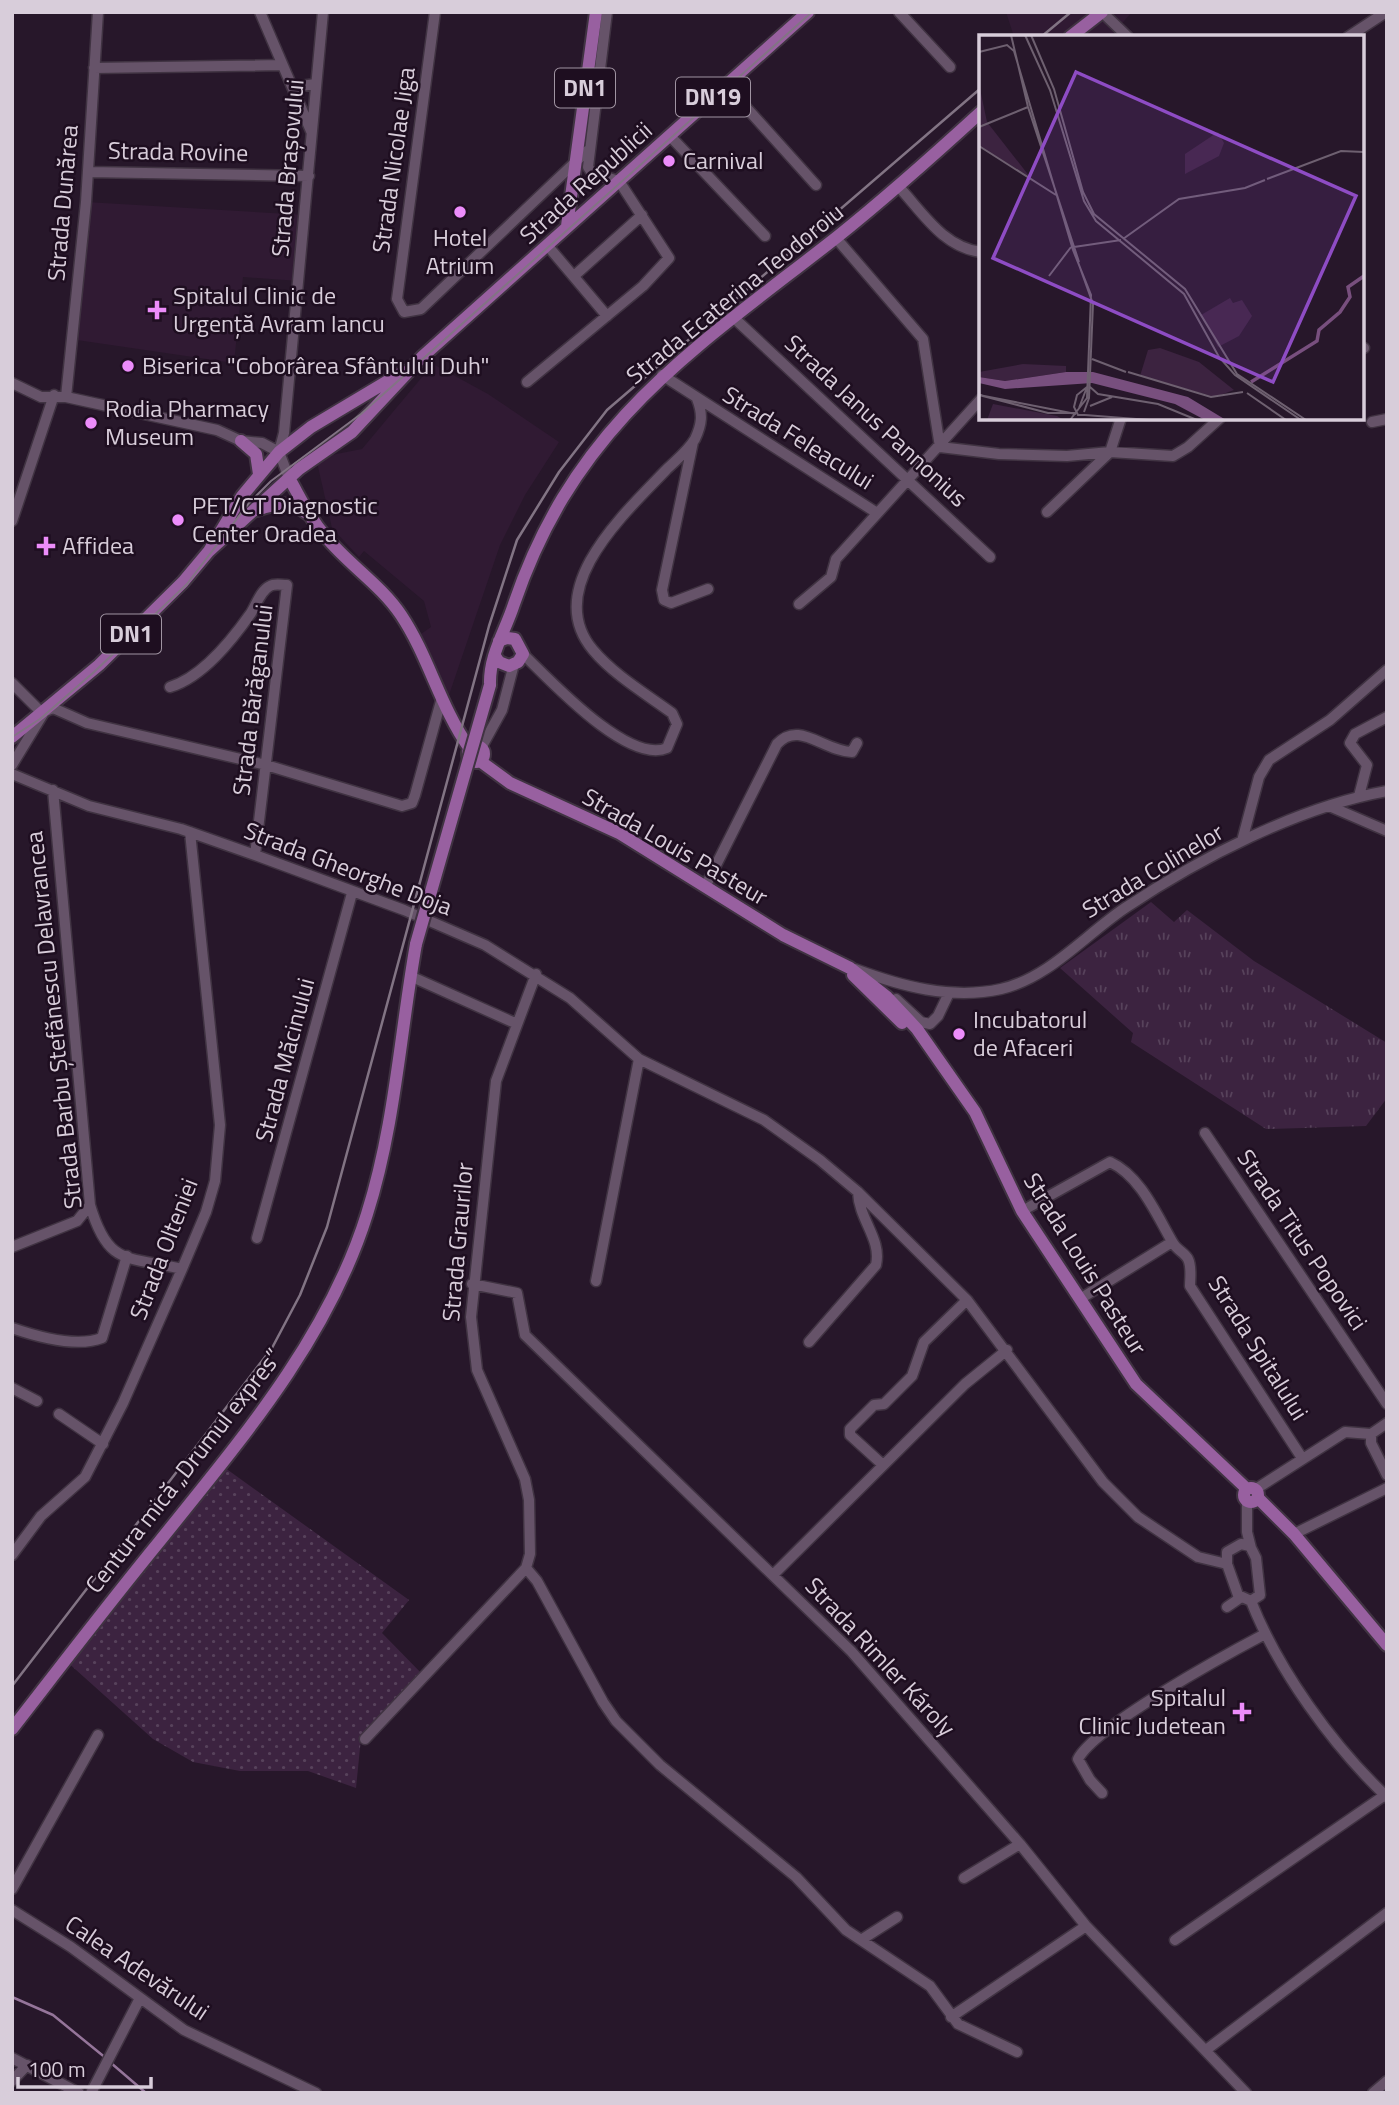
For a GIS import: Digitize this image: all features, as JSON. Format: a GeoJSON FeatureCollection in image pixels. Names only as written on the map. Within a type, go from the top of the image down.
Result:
{"type":"FeatureCollection","features":[{"type":"Feature","properties":{"kind":"main road","name":"DN1"},"geometry":{"type":"LineString","coordinates":[[567,226],[596,12]]}},
{"type":"Feature","properties":{"kind":"main road","name":"Strada Republicii"},"geometry":{"type":"LineString","coordinates":[[209,551],[289,478],[352,432],[422,357],[808,12]]}},
{"type":"Feature","properties":{"kind":"main road"},"geometry":{"type":"LineString","coordinates":[[1073,35],[1102,12]]}},
{"type":"Feature","properties":{"kind":"main road","name":"Strada Ecaterina Teodoroiu"},"geometry":{"type":"LineString","coordinates":[[508,661],[499,641],[541,536],[580,468],[598,444],[662,375],[899,187],[979,114]]}},
{"type":"Feature","properties":{"kind":"main road","name":"Strada Republicii"},"geometry":{"type":"LineString","coordinates":[[259,474],[281,458],[311,427],[422,357]]}},
{"type":"Feature","properties":{"kind":"main road"},"geometry":{"type":"LineString","coordinates":[[240,441],[256,454],[259,474]]}},
{"type":"Feature","properties":{"kind":"main road","name":"DN1"},"geometry":{"type":"LineString","coordinates":[[12,737],[44,713],[149,618],[209,551],[236,505],[259,474]]}},
{"type":"Feature","properties":{"kind":"main road","name":"Strada Louis Pasteur"},"geometry":{"type":"LineString","coordinates":[[289,478],[308,514],[400,612],[414,637],[441,701],[477,753],[510,783],[619,834],[783,935],[850,968],[888,995],[975,1112],[1022,1211],[1136,1384],[1294,1534],[1387,1645]]}},
{"type":"Feature","properties":{"kind":"main road"},"geometry":{"type":"LineString","coordinates":[[255,510],[283,503],[292,504],[308,514]]}},
{"type":"Feature","properties":{"kind":"main road","name":"Strada Ecaterina Teodoroiu"},"geometry":{"type":"LineString","coordinates":[[512,609],[515,639]]}},
{"type":"Feature","properties":{"kind":"main road"},"geometry":{"type":"LineString","coordinates":[[499,641],[506,638],[515,639],[508,661]]}},
{"type":"Feature","properties":{"kind":"main road","name":"Centura mică „Drumul expres”"},"geometry":{"type":"LineString","coordinates":[[12,1729],[246,1434],[296,1362],[323,1314],[363,1225],[379,1171],[390,1123],[416,944],[491,684],[508,661]]}},
{"type":"Feature","properties":{"kind":"main road","name":"DN1"},"geometry":{"type":"LineString","coordinates":[[12,729],[32,722]]}},
{"type":"Feature","properties":{"kind":"main road","name":"Strada Louis Pasteur"},"geometry":{"type":"LineString","coordinates":[[850,968],[863,988],[908,1029],[920,1035]]}},
{"type":"Feature","properties":{"kind":"street","name":"Strada Dunărea"},"geometry":{"type":"LineString","coordinates":[[66,397],[89,172],[98,12]]}},
{"type":"Feature","properties":{"kind":"street"},"geometry":{"type":"LineString","coordinates":[[260,12],[311,131]]}},
{"type":"Feature","properties":{"kind":"street","name":"Strada Brașovului"},"geometry":{"type":"LineString","coordinates":[[281,458],[323,12]]}},
{"type":"Feature","properties":{"kind":"street","name":"Strada Nicolae Jiga"},"geometry":{"type":"LineString","coordinates":[[404,312],[397,299],[435,12]]}},
{"type":"Feature","properties":{"kind":"street"},"geometry":{"type":"LineString","coordinates":[[527,382],[607,316],[669,258],[619,181],[592,173],[586,160],[607,12]]}},
{"type":"Feature","properties":{"kind":"street"},"geometry":{"type":"LineString","coordinates":[[899,12],[950,67]]}},
{"type":"Feature","properties":{"kind":"street"},"geometry":{"type":"LineString","coordinates":[[1102,12],[1126,35]]}},
{"type":"Feature","properties":{"kind":"street"},"geometry":{"type":"LineString","coordinates":[[1351,35],[1386,12]]}},
{"type":"Feature","properties":{"kind":"street"},"geometry":{"type":"LineString","coordinates":[[94,68],[282,65]]}},
{"type":"Feature","properties":{"kind":"street"},"geometry":{"type":"LineString","coordinates":[[292,87],[316,84]]}},
{"type":"Feature","properties":{"kind":"street"},"geometry":{"type":"LineString","coordinates":[[726,85],[816,185]]}},
{"type":"Feature","properties":{"kind":"street"},"geometry":{"type":"LineString","coordinates":[[670,136],[765,236]]}},
{"type":"Feature","properties":{"kind":"street","name":"Strada Republicii"},"geometry":{"type":"LineString","coordinates":[[404,312],[421,309],[587,151]]}},
{"type":"Feature","properties":{"kind":"street","name":"Strada Rovine"},"geometry":{"type":"LineString","coordinates":[[89,172],[309,176]]}},
{"type":"Feature","properties":{"kind":"street"},"geometry":{"type":"LineString","coordinates":[[899,187],[948,241],[967,250],[979,252]]}},
{"type":"Feature","properties":{"kind":"street"},"geometry":{"type":"LineString","coordinates":[[574,275],[642,215]]}},
{"type":"Feature","properties":{"kind":"street"},"geometry":{"type":"LineString","coordinates":[[836,238],[923,339],[940,447]]}},
{"type":"Feature","properties":{"kind":"street"},"geometry":{"type":"LineString","coordinates":[[547,245],[607,316]]}},
{"type":"Feature","properties":{"kind":"street","name":"Strada Janus Pannonius"},"geometry":{"type":"LineString","coordinates":[[733,317],[990,557]]}},
{"type":"Feature","properties":{"kind":"street","name":"Strada Feleacului"},"geometry":{"type":"LineString","coordinates":[[662,375],[877,513]]}},
{"type":"Feature","properties":{"kind":"street"},"geometry":{"type":"LineString","coordinates":[[12,383],[41,397],[66,397],[217,430],[240,441],[262,443],[281,458]]}},
{"type":"Feature","properties":{"kind":"street"},"geometry":{"type":"LineString","coordinates":[[12,521],[54,395]]}},
{"type":"Feature","properties":{"kind":"street","name":"Strada Feleacului"},"geometry":{"type":"LineString","coordinates":[[697,399],[703,415],[693,442],[662,590],[664,600],[671,603],[708,589]]}},
{"type":"Feature","properties":{"kind":"street"},"geometry":{"type":"LineString","coordinates":[[799,604],[831,576],[836,559],[979,401]]}},
{"type":"Feature","properties":{"kind":"street"},"geometry":{"type":"LineString","coordinates":[[1372,422],[1387,419]]}},
{"type":"Feature","properties":{"kind":"street"},"geometry":{"type":"LineString","coordinates":[[1047,512],[1110,452],[1120,420]]}},
{"type":"Feature","properties":{"kind":"street"},"geometry":{"type":"LineString","coordinates":[[940,447],[999,454],[1067,456],[1110,452],[1173,456],[1188,447],[1218,420]]}},
{"type":"Feature","properties":{"kind":"street"},"geometry":{"type":"LineString","coordinates":[[508,661],[602,729],[645,748],[659,752],[667,748],[677,724],[672,713],[592,649],[581,630],[578,599],[583,578],[595,550],[612,526],[693,442]]}},
{"type":"Feature","properties":{"kind":"street","name":"Strada Louis Pasteur"},"geometry":{"type":"LineString","coordinates":[[281,458],[289,478]]}},
{"type":"Feature","properties":{"kind":"street","name":"Strada Bărăganului"},"geometry":{"type":"LineString","coordinates":[[170,687],[196,674],[215,657],[250,614],[266,588],[275,584],[286,585],[255,855]]}},
{"type":"Feature","properties":{"kind":"street"},"geometry":{"type":"LineString","coordinates":[[477,753],[495,727],[508,689],[508,661]]}},
{"type":"Feature","properties":{"kind":"street"},"geometry":{"type":"LineString","coordinates":[[1242,841],[1259,777],[1269,760],[1290,743],[1330,720],[1387,670]]}},
{"type":"Feature","properties":{"kind":"street"},"geometry":{"type":"LineString","coordinates":[[12,683],[44,713]]}},
{"type":"Feature","properties":{"kind":"street"},"geometry":{"type":"LineString","coordinates":[[12,765],[44,713],[52,708],[86,723],[266,765],[402,806],[412,803],[415,795],[441,701]]}},
{"type":"Feature","properties":{"kind":"street"},"geometry":{"type":"LineString","coordinates":[[1359,796],[1367,765],[1350,743],[1354,734],[1387,717]]}},
{"type":"Feature","properties":{"kind":"street"},"geometry":{"type":"LineString","coordinates":[[705,887],[777,744],[786,734],[795,733],[841,751],[852,752],[857,743]]}},
{"type":"Feature","properties":{"kind":"street","name":"Strada Gheorghe Doja"},"geometry":{"type":"LineString","coordinates":[[12,774],[89,806],[190,832],[255,855],[485,945],[536,974],[570,998],[639,1059],[764,1120],[820,1160],[858,1192],[967,1300],[1007,1350],[1103,1482],[1138,1517],[1198,1557],[1227,1564]]}},
{"type":"Feature","properties":{"kind":"street","name":"Strada Barbu Ștefănescu Delavrancea"},"geometry":{"type":"LineString","coordinates":[[53,790],[90,1205],[106,1245],[115,1253],[182,1269]]}},
{"type":"Feature","properties":{"kind":"street","name":"Strada Colinelor"},"geometry":{"type":"LineString","coordinates":[[850,968],[898,985],[950,993],[1001,989],[1033,978],[1127,907],[1242,841],[1329,806],[1359,796],[1387,791]]}},
{"type":"Feature","properties":{"kind":"street"},"geometry":{"type":"LineString","coordinates":[[1329,806],[1387,831]]}},
{"type":"Feature","properties":{"kind":"street","name":"Strada Olteniei"},"geometry":{"type":"LineString","coordinates":[[12,1555],[23,1536],[41,1516],[85,1477],[103,1444],[182,1269],[206,1212],[215,1181],[220,1125],[190,832]]}},
{"type":"Feature","properties":{"kind":"street","name":"Strada Măcinului"},"geometry":{"type":"LineString","coordinates":[[257,1238],[352,892]]}},
{"type":"Feature","properties":{"kind":"street","name":"Strada Graurilor"},"geometry":{"type":"LineString","coordinates":[[526,1568],[530,1554],[529,1500],[525,1479],[477,1370],[471,1317],[472,1284],[496,1081],[515,1023],[536,974]]}},
{"type":"Feature","properties":{"kind":"street"},"geometry":{"type":"LineString","coordinates":[[410,976],[515,1023]]}},
{"type":"Feature","properties":{"kind":"street"},"geometry":{"type":"LineString","coordinates":[[898,985],[888,995],[921,1022],[930,1024],[938,1016],[950,993]]}},
{"type":"Feature","properties":{"kind":"street"},"geometry":{"type":"LineString","coordinates":[[596,1281],[639,1059]]}},
{"type":"Feature","properties":{"kind":"street","name":"Strada Titus Popovici"},"geometry":{"type":"LineString","coordinates":[[1205,1133],[1387,1404]]}},
{"type":"Feature","properties":{"kind":"street","name":"Strada Spitalului"},"geometry":{"type":"LineString","coordinates":[[1022,1211],[1110,1161],[1121,1168],[1162,1219],[1172,1242],[1190,1263],[1190,1286],[1302,1458]]}},
{"type":"Feature","properties":{"kind":"street"},"geometry":{"type":"LineString","coordinates":[[809,1342],[876,1265],[879,1254],[861,1216],[858,1192]]}},
{"type":"Feature","properties":{"kind":"street"},"geometry":{"type":"LineString","coordinates":[[12,1247],[77,1222],[90,1205]]}},
{"type":"Feature","properties":{"kind":"street"},"geometry":{"type":"LineString","coordinates":[[1080,1299],[1172,1242]]}},
{"type":"Feature","properties":{"kind":"street"},"geometry":{"type":"LineString","coordinates":[[12,1328],[39,1337],[93,1342],[102,1338],[127,1256]]}},
{"type":"Feature","properties":{"kind":"street","name":"Strada Rimler Károly"},"geometry":{"type":"LineString","coordinates":[[472,1284],[517,1293],[525,1335],[852,1651],[1020,1844],[1086,1926],[1246,2093]]}},
{"type":"Feature","properties":{"kind":"street"},"geometry":{"type":"LineString","coordinates":[[883,1465],[850,1435],[850,1429],[874,1405],[884,1404],[912,1376],[924,1342],[967,1300]]}},
{"type":"Feature","properties":{"kind":"street"},"geometry":{"type":"LineString","coordinates":[[772,1575],[965,1384],[1007,1350]]}},
{"type":"Feature","properties":{"kind":"street"},"geometry":{"type":"LineString","coordinates":[[12,1388],[37,1401]]}},
{"type":"Feature","properties":{"kind":"street"},"geometry":{"type":"LineString","coordinates":[[59,1414],[103,1444]]}},
{"type":"Feature","properties":{"kind":"street"},"geometry":{"type":"LineString","coordinates":[[1215,1561],[1240,1544],[1247,1532],[1252,1494],[1302,1458],[1345,1432],[1371,1434],[1387,1423]]}},
{"type":"Feature","properties":{"kind":"street"},"geometry":{"type":"LineString","coordinates":[[1371,1434],[1371,1443],[1387,1475]]}},
{"type":"Feature","properties":{"kind":"street"},"geometry":{"type":"LineString","coordinates":[[1294,1534],[1384,1490],[1387,1501]]}},
{"type":"Feature","properties":{"kind":"street"},"geometry":{"type":"LineString","coordinates":[[1227,1607],[1240,1598],[1251,1601],[1258,1598],[1261,1590],[1247,1532]]}},
{"type":"Feature","properties":{"kind":"street"},"geometry":{"type":"LineString","coordinates":[[1240,1544],[1246,1544],[1252,1550]]}},
{"type":"Feature","properties":{"kind":"street"},"geometry":{"type":"LineString","coordinates":[[1227,1552],[1227,1564],[1240,1598]]}},
{"type":"Feature","properties":{"kind":"street"},"geometry":{"type":"LineString","coordinates":[[365,1739],[526,1568],[537,1581],[603,1702],[616,1721],[660,1765],[796,1877],[846,1930],[930,1986],[951,2017],[968,2031],[1017,2052]]}},
{"type":"Feature","properties":{"kind":"street"},"geometry":{"type":"LineString","coordinates":[[1175,1940],[1386,1796],[1349,1758],[1265,1634],[1251,1601]]}},
{"type":"Feature","properties":{"kind":"street"},"geometry":{"type":"LineString","coordinates":[[1102,1793],[1078,1759],[1093,1740],[1184,1680],[1265,1634]]}},
{"type":"Feature","properties":{"kind":"street"},"geometry":{"type":"LineString","coordinates":[[12,1889],[98,1735]]}},
{"type":"Feature","properties":{"kind":"street"},"geometry":{"type":"LineString","coordinates":[[964,1878],[1020,1844]]}},
{"type":"Feature","properties":{"kind":"street","name":"Calea Adevărului"},"geometry":{"type":"LineString","coordinates":[[12,1910],[72,1947],[139,2000],[184,2030],[316,2093]]}},
{"type":"Feature","properties":{"kind":"street"},"geometry":{"type":"LineString","coordinates":[[1206,2050],[1387,1913]]}},
{"type":"Feature","properties":{"kind":"street"},"geometry":{"type":"LineString","coordinates":[[860,1940],[897,1917]]}},
{"type":"Feature","properties":{"kind":"street"},"geometry":{"type":"LineString","coordinates":[[951,2017],[1086,1926]]}},
{"type":"Feature","properties":{"kind":"street"},"geometry":{"type":"LineString","coordinates":[[91,2093],[139,2000]]}},
{"type":"Feature","properties":{"kind":"street"},"geometry":{"type":"LineString","coordinates":[[12,2057],[79,2093]]}},
{"type":"Feature","properties":{"kind":"street"},"geometry":{"type":"LineString","coordinates":[[12,2081],[27,2065]]}},
{"type":"Feature","properties":{"kind":"street"},"geometry":{"type":"LineString","coordinates":[[1373,2093],[1387,2081]]}},
{"type":"Feature","properties":{"kind":"shaded area"},"geometry":{"type":"Polygon","coordinates":[[[1006,12],[1132,12],[1112,35],[1013,35],[1006,12]]]}},
{"type":"Feature","properties":{"kind":"shaded area","name":"Spitalul Clinic de Urgență Avram Iancu"},"geometry":{"type":"Polygon","coordinates":[[[86,202],[305,215],[299,281],[243,277],[234,363],[70,339],[86,202]]]}},
{"type":"Feature","properties":{"kind":"shaded area"},"geometry":{"type":"Polygon","coordinates":[[[433,364],[488,394],[559,442],[525,495],[500,545],[448,698],[421,634],[431,627],[424,601],[364,551],[359,557],[332,528],[316,458],[362,449],[433,364]]]}},
{"type":"Feature","properties":{"kind":"green space"},"geometry":{"type":"Polygon","coordinates":[[[1151,902],[1174,922],[1187,910],[1254,961],[1387,1043],[1387,1098],[1366,1126],[1266,1129],[1131,1042],[1133,1033],[1060,968],[1151,902]]]}},
{"type":"Feature","properties":{"kind":"green space"},"geometry":{"type":"Polygon","coordinates":[[[221,1465],[409,1600],[382,1633],[424,1676],[361,1738],[356,1788],[308,1771],[240,1771],[193,1762],[153,1739],[65,1660],[221,1465]]]}},
{"type":"Feature","properties":{"kind":"waterway"},"geometry":{"type":"LineString","coordinates":[[12,1997],[53,2015],[107,2059]]}},
{"type":"Feature","properties":{"kind":"waterway"},"geometry":{"type":"LineString","coordinates":[[111,2063],[146,2093]]}},
{"type":"Feature","properties":{"kind":"tram line"},"geometry":{"type":"LineString","coordinates":[[12,737],[40,719],[94,672],[187,584],[249,503],[271,481],[361,414],[812,12]]}},
{"type":"Feature","properties":{"kind":"railway"},"geometry":{"type":"LineString","coordinates":[[1043,35],[1071,12]]}},
{"type":"Feature","properties":{"kind":"railway"},"geometry":{"type":"LineString","coordinates":[[12,1686],[272,1348],[300,1295],[327,1227],[489,626],[517,540],[559,472],[607,410],[979,90]]}},
{"type":"Feature","properties":{"kind":"place","name":"Carnival"},"geometry":{"type":"Point","coordinates":[669,161]}},
{"type":"Feature","properties":{"kind":"place","name":"Hotel Atrium"},"geometry":{"type":"Point","coordinates":[460,212]}},
{"type":"Feature","properties":{"kind":"place","name":"Spitalul Clinic de Urgență Avram Iancu"},"geometry":{"type":"Point","coordinates":[157,310]}},
{"type":"Feature","properties":{"kind":"place","name":"Biserica \"Coborârea Sfântului Duh\""},"geometry":{"type":"Point","coordinates":[128,366]}},
{"type":"Feature","properties":{"kind":"place","name":"Rodia Pharmacy Museum"},"geometry":{"type":"Point","coordinates":[91,423]}},
{"type":"Feature","properties":{"kind":"place","name":"PET/CT Diagnostic Center Oradea"},"geometry":{"type":"Point","coordinates":[178,520]}},
{"type":"Feature","properties":{"kind":"place","name":"Affidea"},"geometry":{"type":"Point","coordinates":[46,546]}},
{"type":"Feature","properties":{"kind":"place","name":"Incubatorul de Afaceri"},"geometry":{"type":"Point","coordinates":[959,1034]}},
{"type":"Feature","properties":{"kind":"place","name":"Spitalul Clinic Judetean"},"geometry":{"type":"Point","coordinates":[1242,1712]}}]}
